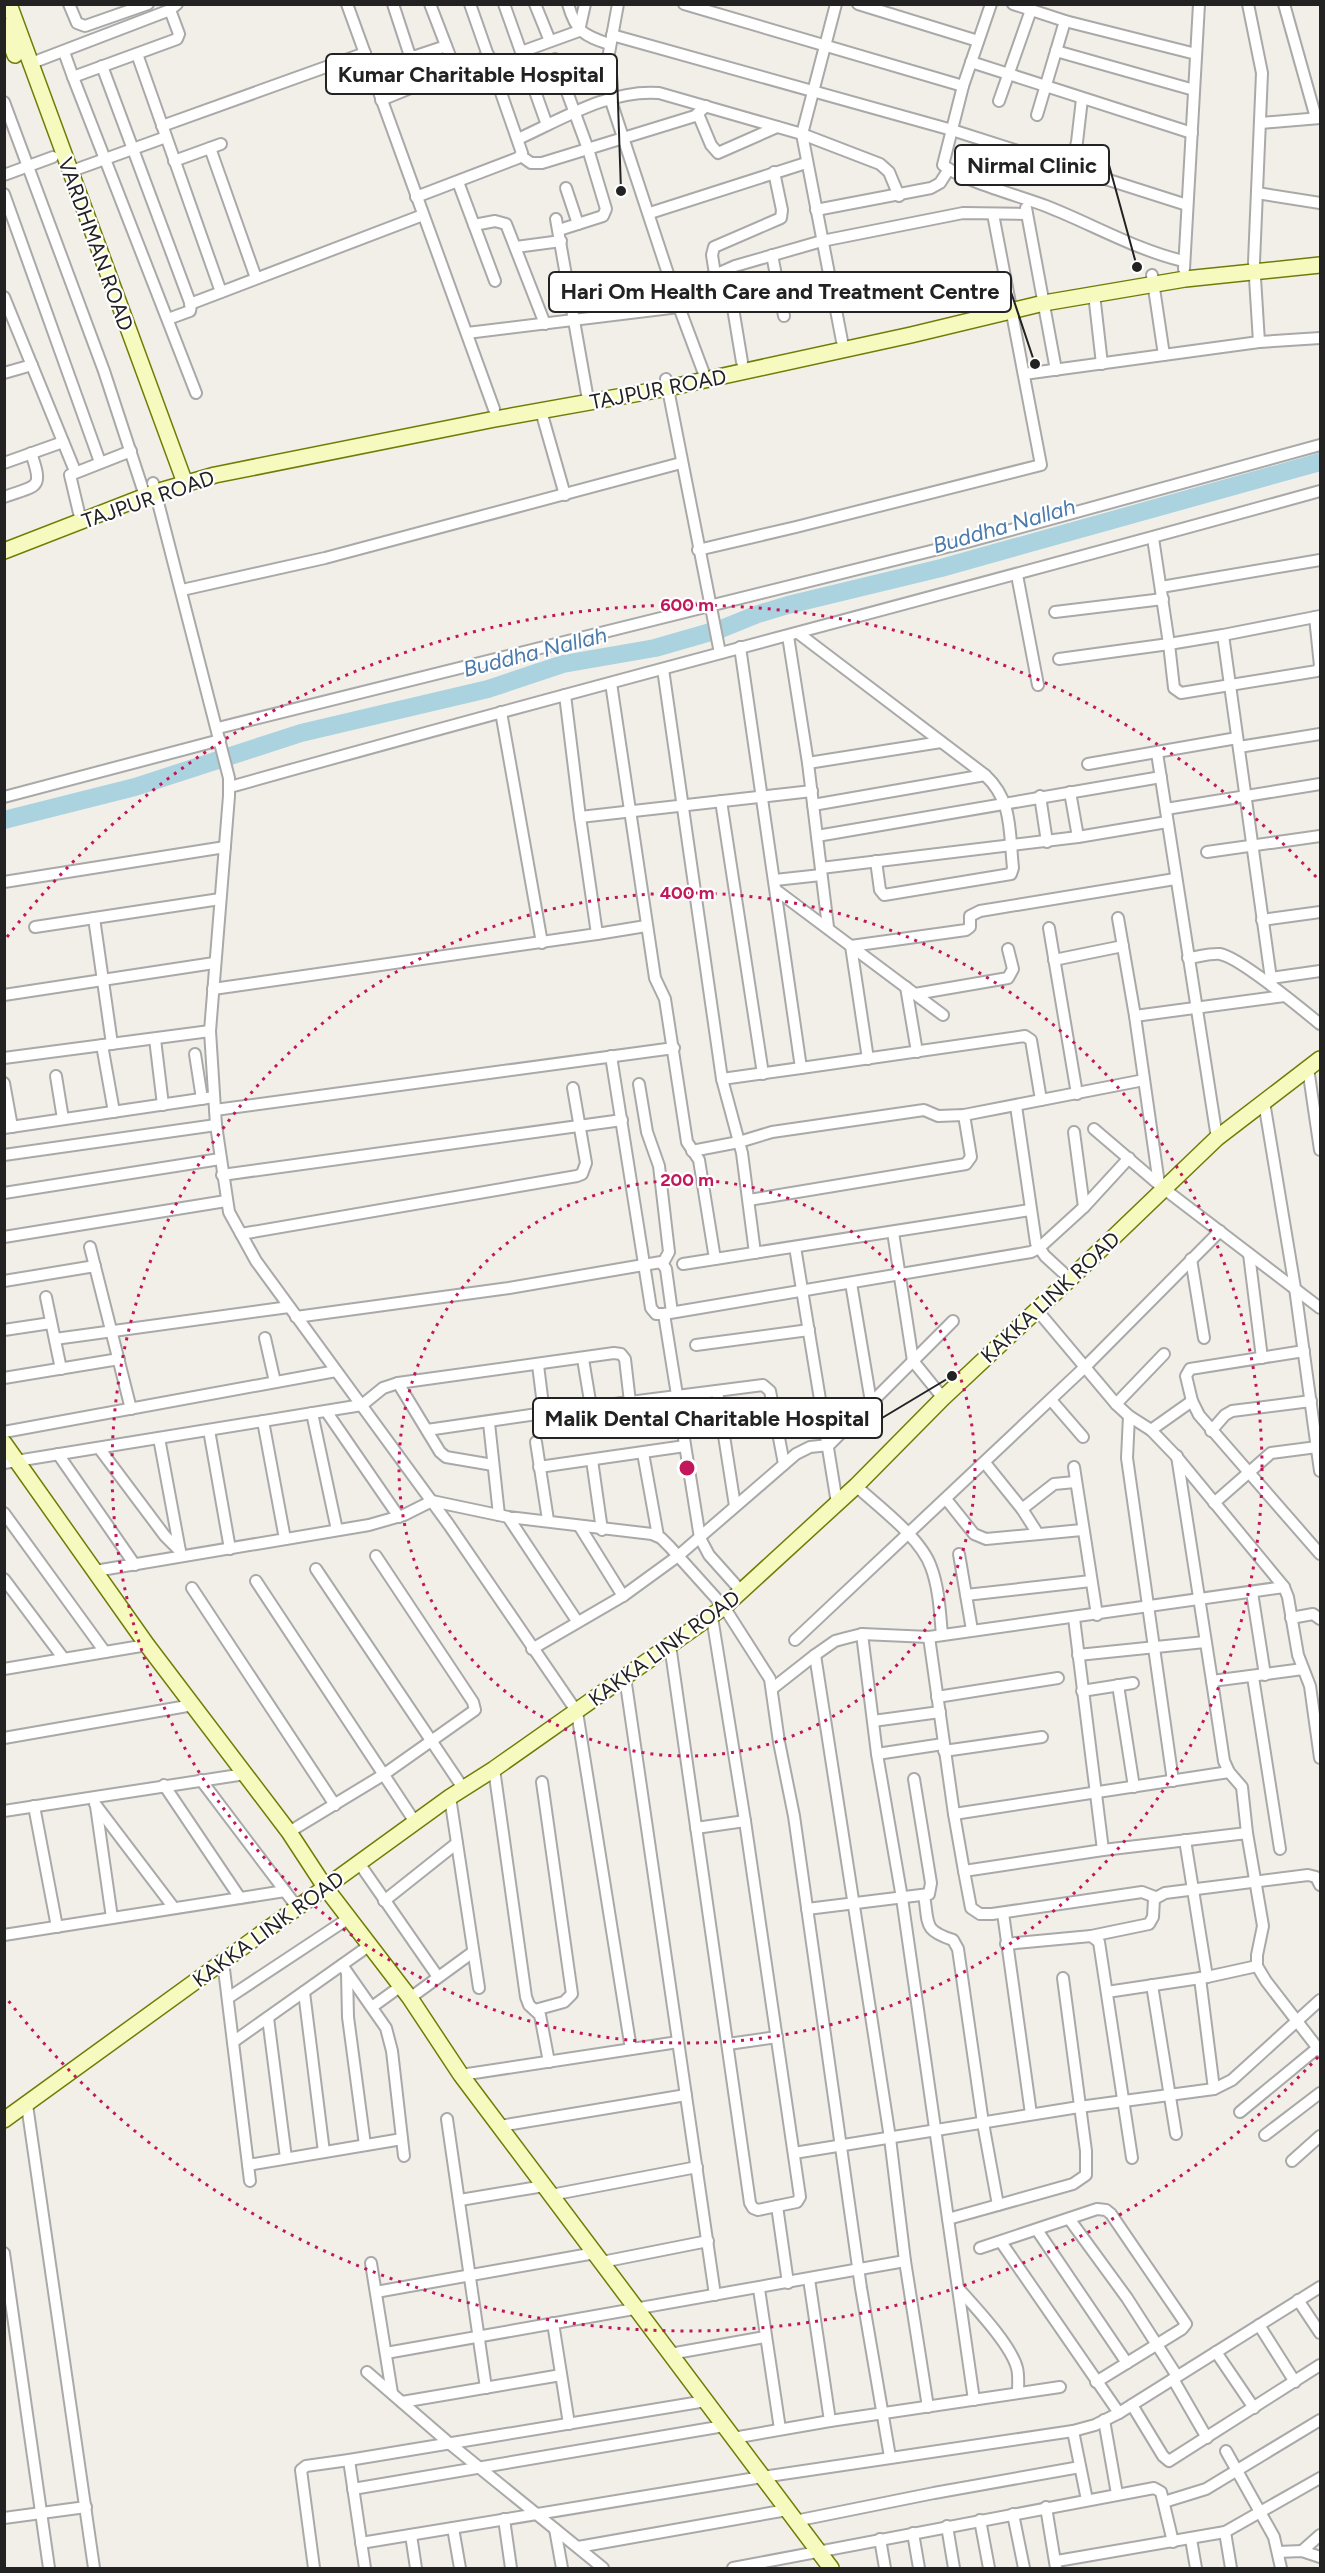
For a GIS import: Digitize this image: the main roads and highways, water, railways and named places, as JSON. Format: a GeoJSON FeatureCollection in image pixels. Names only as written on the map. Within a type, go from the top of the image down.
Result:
{"type":"FeatureCollection","features":[{"type":"Feature","properties":{"kind":"waterway","name":"Buddha Nallah"},"geometry":{"type":"LineString","coordinates":[[4,820],[135,787],[301,733],[488,689],[563,664],[655,648],[721,629],[788,605],[941,568],[1320,462]]}},
{"type":"Feature","properties":{"kind":"place","name":"Kumar Charitable Hospital"},"geometry":{"type":"Point","coordinates":[621,191]}},
{"type":"Feature","properties":{"kind":"place","name":"Nirmal Clinic"},"geometry":{"type":"Point","coordinates":[1137,267]}},
{"type":"Feature","properties":{"kind":"place","name":"Hari Om Health Care and Treatment Centre"},"geometry":{"type":"Point","coordinates":[1035,364]}},
{"type":"Feature","properties":{"kind":"place","name":"Malik Dental Charitable Hospital"},"geometry":{"type":"Point","coordinates":[952,1376]}}]}
